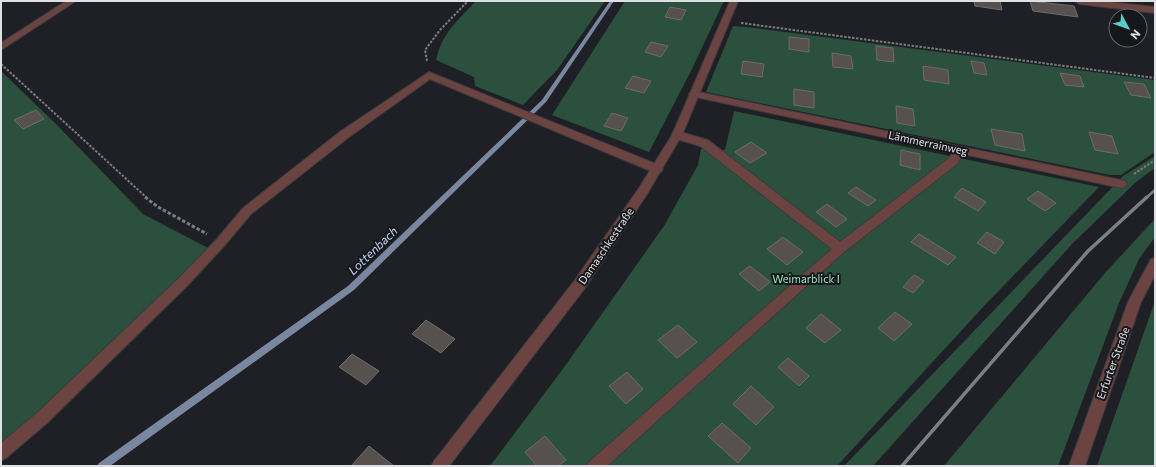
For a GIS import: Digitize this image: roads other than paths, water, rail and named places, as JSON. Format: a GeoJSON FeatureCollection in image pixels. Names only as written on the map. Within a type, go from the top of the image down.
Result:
{"type":"FeatureCollection","features":[{"type":"Feature","properties":{"kind":"street"},"geometry":{"type":"LineString","coordinates":[[1,47],[72,1]]}},
{"type":"Feature","properties":{"kind":"street","name":"Damaschkestraße"},"geometry":{"type":"LineString","coordinates":[[438,466],[580,284],[657,169],[676,134],[734,1]]}},
{"type":"Feature","properties":{"kind":"street"},"geometry":{"type":"LineString","coordinates":[[1079,1],[1155,10]]}},
{"type":"Feature","properties":{"kind":"street"},"geometry":{"type":"LineString","coordinates":[[1,453],[42,418],[184,281],[221,242],[247,211],[345,134],[429,75],[657,169]]}},
{"type":"Feature","properties":{"kind":"street","name":"Lämmerrainweg"},"geometry":{"type":"LineString","coordinates":[[694,94],[1121,184]]}},
{"type":"Feature","properties":{"kind":"street"},"geometry":{"type":"LineString","coordinates":[[676,134],[704,143],[840,249]]}},
{"type":"Feature","properties":{"kind":"street"},"geometry":{"type":"LineString","coordinates":[[595,466],[840,249],[953,161],[960,150]]}},
{"type":"Feature","properties":{"kind":"street","name":"Erfurter Straße"},"geometry":{"type":"LineString","coordinates":[[1077,466],[1135,302],[1155,263]]}},
{"type":"Feature","properties":{"kind":"waterway","name":"Lottenbach"},"geometry":{"type":"LineString","coordinates":[[102,466],[351,288],[544,101],[612,1]]}},
{"type":"Feature","properties":{"kind":"railway"},"geometry":{"type":"LineString","coordinates":[[1146,198],[1155,190]]}},
{"type":"Feature","properties":{"kind":"railway"},"geometry":{"type":"LineString","coordinates":[[902,466],[1088,251],[1147,197]]}},
{"type":"Feature","properties":{"kind":"park label","name":"Weimarblick I"},"geometry":{"type":"Point","coordinates":[806,279]}}]}
